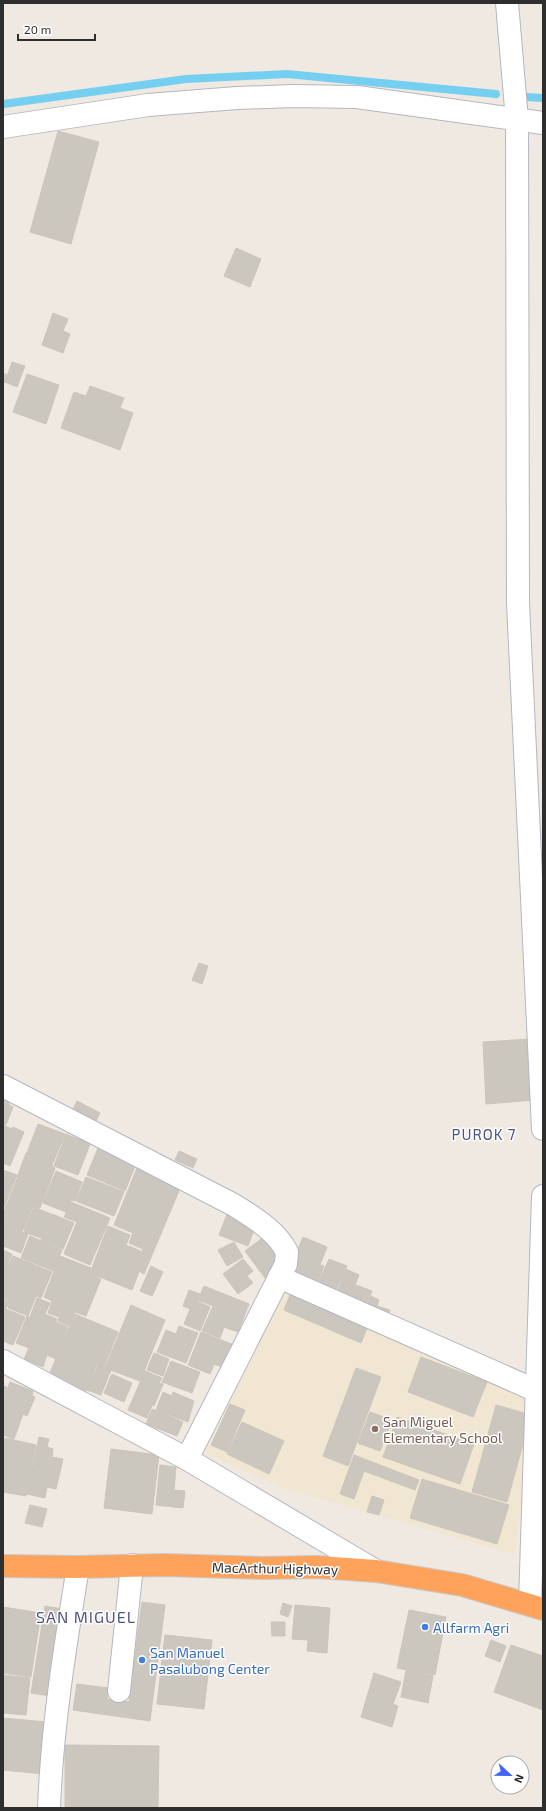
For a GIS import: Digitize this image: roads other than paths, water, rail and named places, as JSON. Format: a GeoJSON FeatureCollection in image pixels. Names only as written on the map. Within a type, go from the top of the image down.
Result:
{"type":"FeatureCollection","features":[{"type":"Feature","properties":{"kind":"highway","name":"MacArthur Highway"},"geometry":{"type":"LineString","coordinates":[[3,1566],[317,1567],[376,1571],[462,1585],[537,1606]]}},
{"type":"Feature","properties":{"kind":"street"},"geometry":{"type":"LineString","coordinates":[[507,3],[517,120],[518,603],[542,1061],[543,1129]]}},
{"type":"Feature","properties":{"kind":"street"},"geometry":{"type":"LineString","coordinates":[[3,128],[148,106],[237,98],[293,96],[357,97],[543,123]]}},
{"type":"Feature","properties":{"kind":"street"},"geometry":{"type":"LineString","coordinates":[[3,1086],[234,1205],[254,1218],[281,1241],[287,1252],[286,1264],[187,1459]]}},
{"type":"Feature","properties":{"kind":"street"},"geometry":{"type":"LineString","coordinates":[[537,1606],[537,1391],[543,1196]]}},
{"type":"Feature","properties":{"kind":"street"},"geometry":{"type":"LineString","coordinates":[[279,1277],[537,1391]]}},
{"type":"Feature","properties":{"kind":"street"},"geometry":{"type":"LineString","coordinates":[[3,1360],[187,1459],[376,1571]]}},
{"type":"Feature","properties":{"kind":"street"},"geometry":{"type":"LineString","coordinates":[[119,1691],[132,1566]]}},
{"type":"Feature","properties":{"kind":"street"},"geometry":{"type":"LineString","coordinates":[[49,1808],[58,1703],[78,1567]]}},
{"type":"Feature","properties":{"kind":"waterway"},"geometry":{"type":"LineString","coordinates":[[3,104],[186,79],[287,74],[496,94]]}},
{"type":"Feature","properties":{"kind":"waterway"},"geometry":{"type":"LineString","coordinates":[[526,97],[543,98]]}},
{"type":"Feature","properties":{"kind":"place","name":"San Miguel Elementary School"},"geometry":{"type":"Point","coordinates":[375,1429]}},
{"type":"Feature","properties":{"kind":"place","name":"Allfarm Agri"},"geometry":{"type":"Point","coordinates":[425,1627]}},
{"type":"Feature","properties":{"kind":"place","name":"San Manuel Pasalubong Center"},"geometry":{"type":"Point","coordinates":[142,1660]}},
{"type":"Feature","properties":{"kind":"district","name":"PUROK 7"},"geometry":{"type":"Point","coordinates":[484,1134]}},
{"type":"Feature","properties":{"kind":"district","name":"SAN MIGUEL"},"geometry":{"type":"Point","coordinates":[86,1616]}}]}
